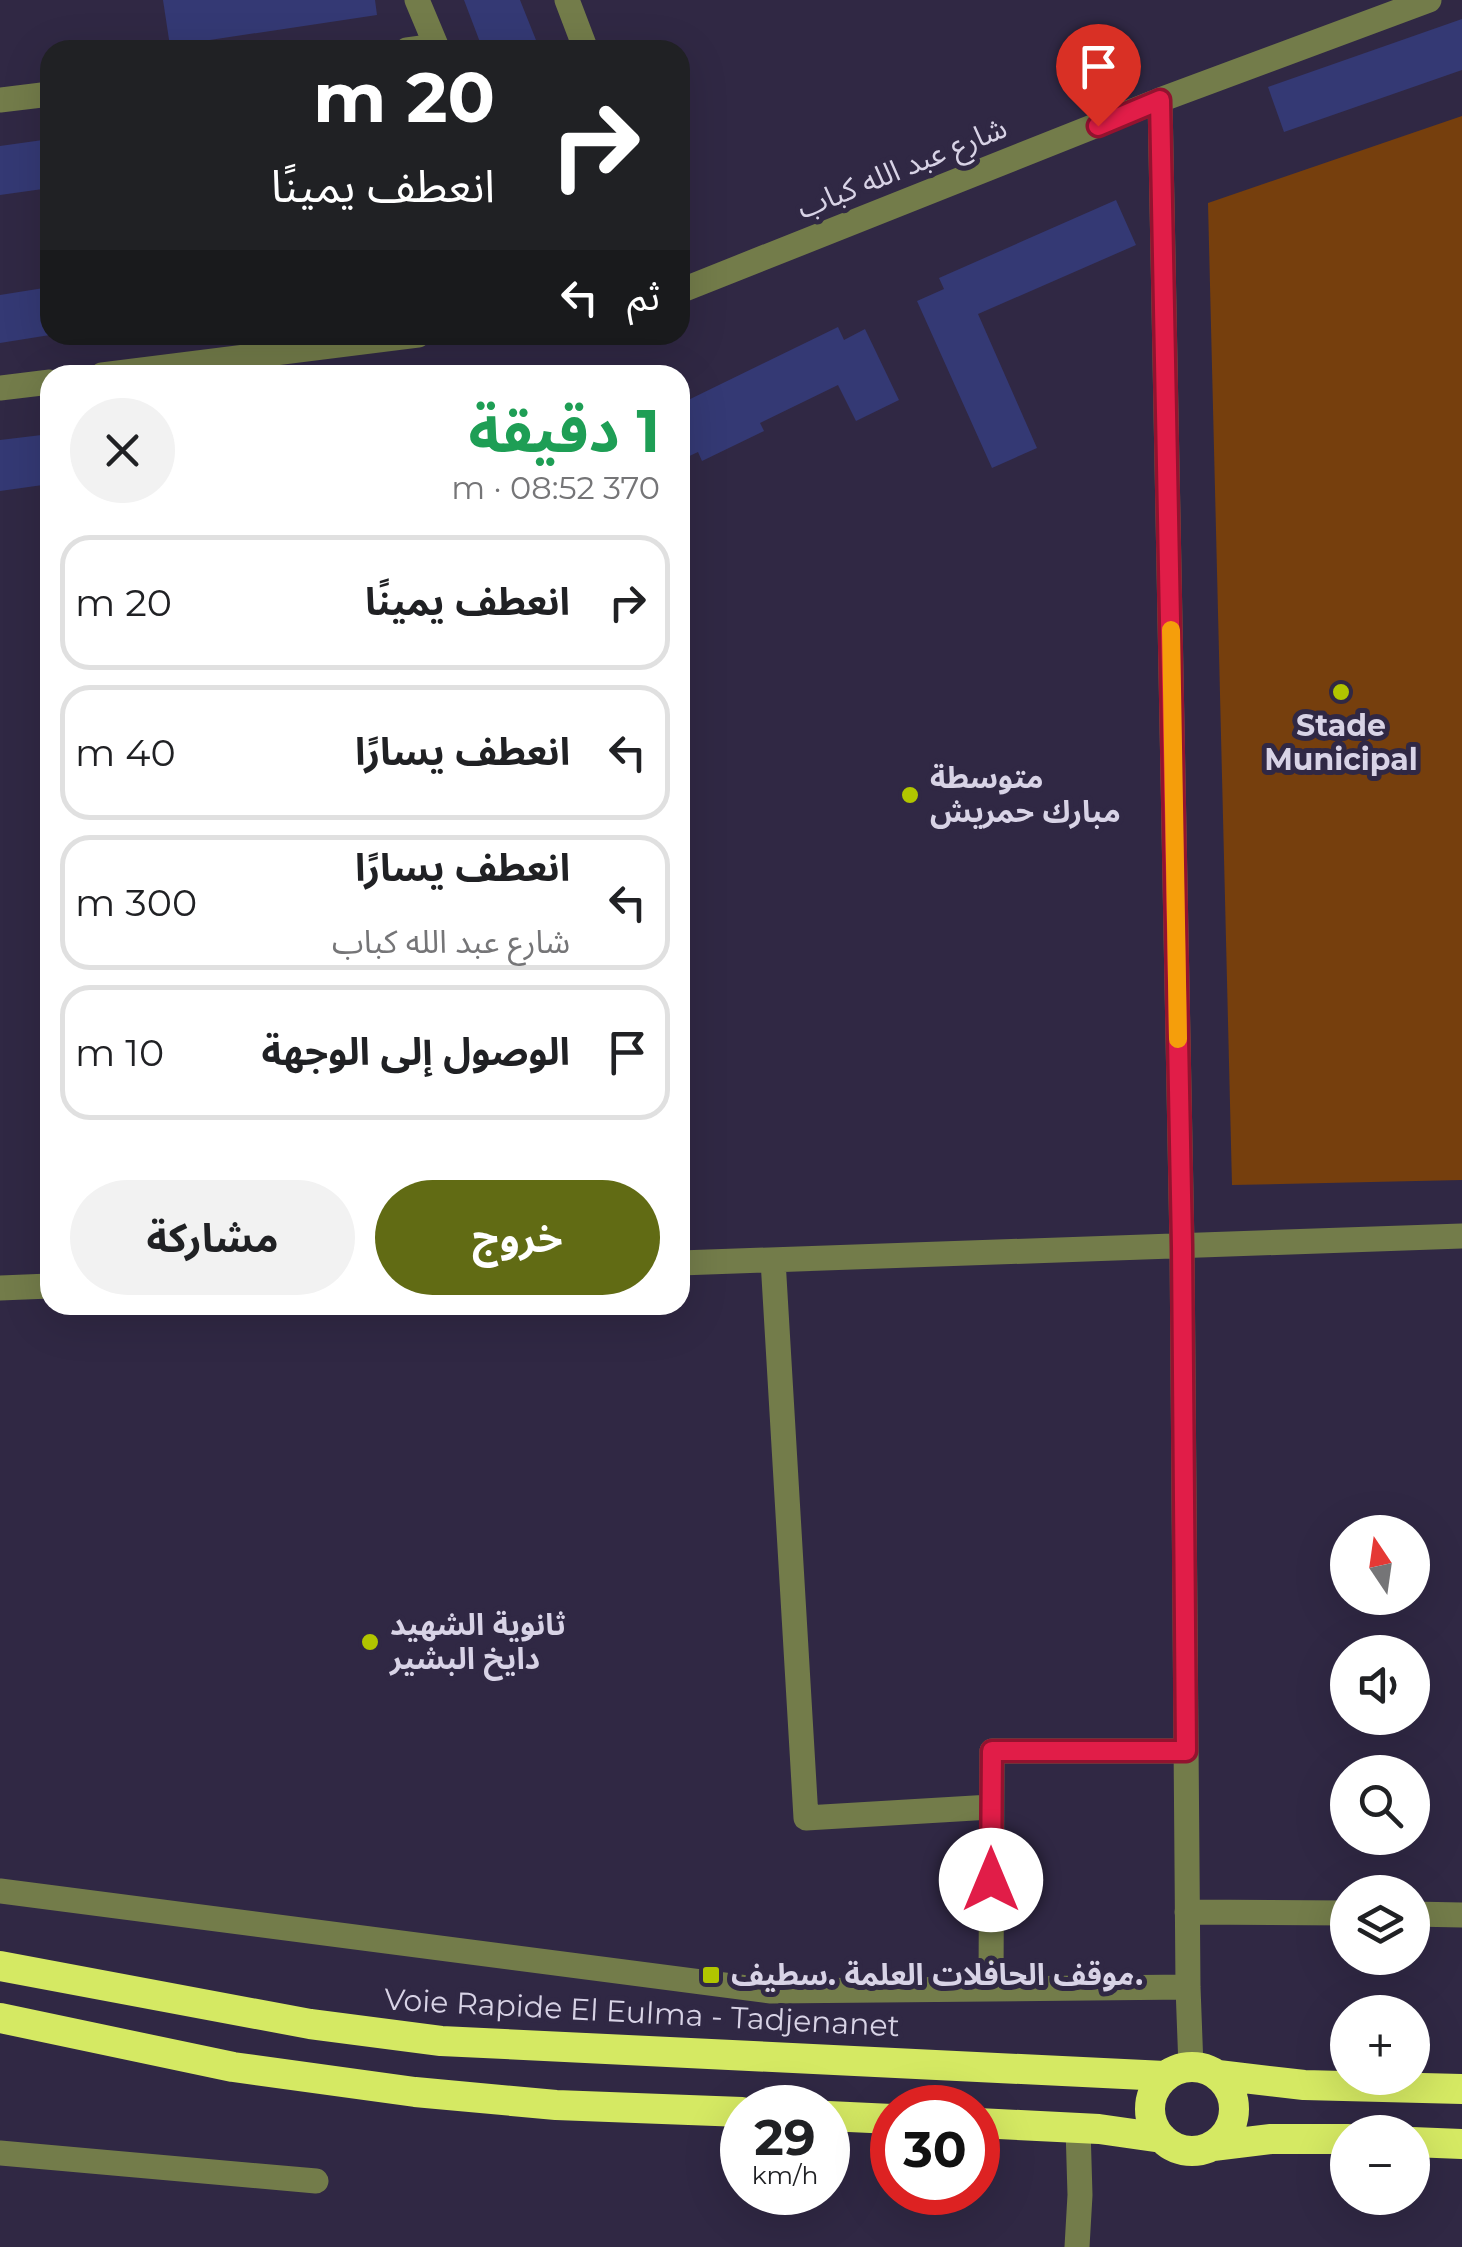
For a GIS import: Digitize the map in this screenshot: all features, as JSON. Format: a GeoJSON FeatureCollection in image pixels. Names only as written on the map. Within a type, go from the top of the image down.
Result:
{"type":"FeatureCollection","features":[{"type":"Feature","properties":{"kind":"highway","name":"Voie Rapide El Eulma - Tadjenanet"},"geometry":{"type":"LineString","coordinates":[[0,1966],[310,2024],[441,2041],[1192,2073],[1304,2085],[1462,2089]]}},
{"type":"Feature","properties":{"kind":"highway"},"geometry":{"type":"LineString","coordinates":[[0,2018],[232,2067],[415,2092],[538,2103],[720,2111]]}},
{"type":"Feature","properties":{"kind":"highway"},"geometry":{"type":"LineString","coordinates":[[1162,2138],[1150,2114],[1151,2100],[1192,2073],[1228,2085],[1234,2112],[1224,2137],[1213,2146]]}},
{"type":"Feature","properties":{"kind":"highway"},"geometry":{"type":"LineString","coordinates":[[1000,2124],[1162,2138],[1186,2150],[1270,2138],[1330,2139]]}},
{"type":"Feature","properties":{"kind":"highway"},"geometry":{"type":"LineString","coordinates":[[1430,2143],[1462,2144]]}},
{"type":"Feature","properties":{"kind":"street"},"geometry":{"type":"LineString","coordinates":[[417,0],[434,40]]}},
{"type":"Feature","properties":{"kind":"street"},"geometry":{"type":"LineString","coordinates":[[567,0],[582,40]]}},
{"type":"Feature","properties":{"kind":"street","name":"شارع عبد الله كباب"},"geometry":{"type":"LineString","coordinates":[[690,287],[1160,100],[1429,0]]}},
{"type":"Feature","properties":{"kind":"street"},"geometry":{"type":"LineString","coordinates":[[0,100],[40,95]]}},
{"type":"Feature","properties":{"kind":"street"},"geometry":{"type":"LineString","coordinates":[[1160,100],[1182,1246],[1192,2073]]}},
{"type":"Feature","properties":{"kind":"street"},"geometry":{"type":"LineString","coordinates":[[181,365],[339,345]]}},
{"type":"Feature","properties":{"kind":"street"},"geometry":{"type":"LineString","coordinates":[[0,388],[40,383]]}},
{"type":"Feature","properties":{"kind":"street"},"geometry":{"type":"LineString","coordinates":[[690,1263],[1462,1236]]}},
{"type":"Feature","properties":{"kind":"street"},"geometry":{"type":"LineString","coordinates":[[773,1260],[806,1818],[991,1807]]}},
{"type":"Feature","properties":{"kind":"street"},"geometry":{"type":"LineString","coordinates":[[0,1288],[40,1286]]}},
{"type":"Feature","properties":{"kind":"street"},"geometry":{"type":"LineString","coordinates":[[991,1989],[992,1751],[1186,1751]]}},
{"type":"Feature","properties":{"kind":"street"},"geometry":{"type":"LineString","coordinates":[[0,1890],[771,1991],[1188,1987]]}},
{"type":"Feature","properties":{"kind":"street"},"geometry":{"type":"LineString","coordinates":[[1188,1912],[1330,1913]]}},
{"type":"Feature","properties":{"kind":"street"},"geometry":{"type":"LineString","coordinates":[[1430,1914],[1462,1914]]}},
{"type":"Feature","properties":{"kind":"street"},"geometry":{"type":"LineString","coordinates":[[1077,2247],[1078,2128]]}},
{"type":"Feature","properties":{"kind":"street"},"geometry":{"type":"LineString","coordinates":[[0,2153],[316,2181]]}},
{"type":"Feature","properties":{"kind":"shaded area","name":"Stade Municipal"},"geometry":{"type":"Polygon","coordinates":[[[1462,116],[1462,1180],[1232,1185],[1208,203],[1462,116]]]}},
{"type":"Feature","properties":{"kind":"building"},"geometry":{"type":"Polygon","coordinates":[[[163,0],[375,0],[377,15],[210,40],[169,40],[163,0]]]}},
{"type":"Feature","properties":{"kind":"building"},"geometry":{"type":"Polygon","coordinates":[[[464,0],[520,0],[536,40],[479,40],[464,0]]]}},
{"type":"Feature","properties":{"kind":"building"},"geometry":{"type":"Polygon","coordinates":[[[1462,19],[1462,70],[1284,132],[1268,87],[1462,19]]]}},
{"type":"Feature","properties":{"kind":"building"},"geometry":{"type":"Polygon","coordinates":[[[40,140],[40,189],[0,195],[0,146],[40,140]]]}},
{"type":"Feature","properties":{"kind":"building"},"geometry":{"type":"Polygon","coordinates":[[[1116,200],[1136,245],[978,314],[1037,448],[992,468],[917,301],[944,289],[939,278],[1116,200]]]}},
{"type":"Feature","properties":{"kind":"building"},"geometry":{"type":"Polygon","coordinates":[[[40,289],[40,337],[0,343],[0,295],[40,289]]]}},
{"type":"Feature","properties":{"kind":"building"},"geometry":{"type":"Polygon","coordinates":[[[838,327],[844,340],[865,329],[899,400],[856,421],[838,385],[760,423],[764,431],[702,461],[698,452],[690,456],[690,399],[838,327]]]}},
{"type":"Feature","properties":{"kind":"building"},"geometry":{"type":"Polygon","coordinates":[[[40,435],[40,485],[0,491],[0,440],[40,435]]]}},
{"type":"Feature","properties":{"kind":"slow traffic"},"geometry":{"type":"LineString","coordinates":[[1171,630],[1178,1039]]}},
{"type":"Feature","properties":{"kind":"place","name":"Stade Municipal"},"geometry":{"type":"Point","coordinates":[1341,692]}},
{"type":"Feature","properties":{"kind":"place","name":"متوسطة مبارك حمريش"},"geometry":{"type":"Point","coordinates":[910,795]}},
{"type":"Feature","properties":{"kind":"place","name":"ثانوية الشهيد دايخ البشير"},"geometry":{"type":"Point","coordinates":[370,1642]}},
{"type":"Feature","properties":{"kind":"place","name":"موقف الحافلات العلمة .سطيف."},"geometry":{"type":"Point","coordinates":[711,1975]}},
{"type":"Feature","properties":{"kind":"route"},"geometry":{"type":"LineString","coordinates":[[991,1880],[992,1751],[1186,1751],[1182,1246],[1160,100],[1098,126]]}}]}
